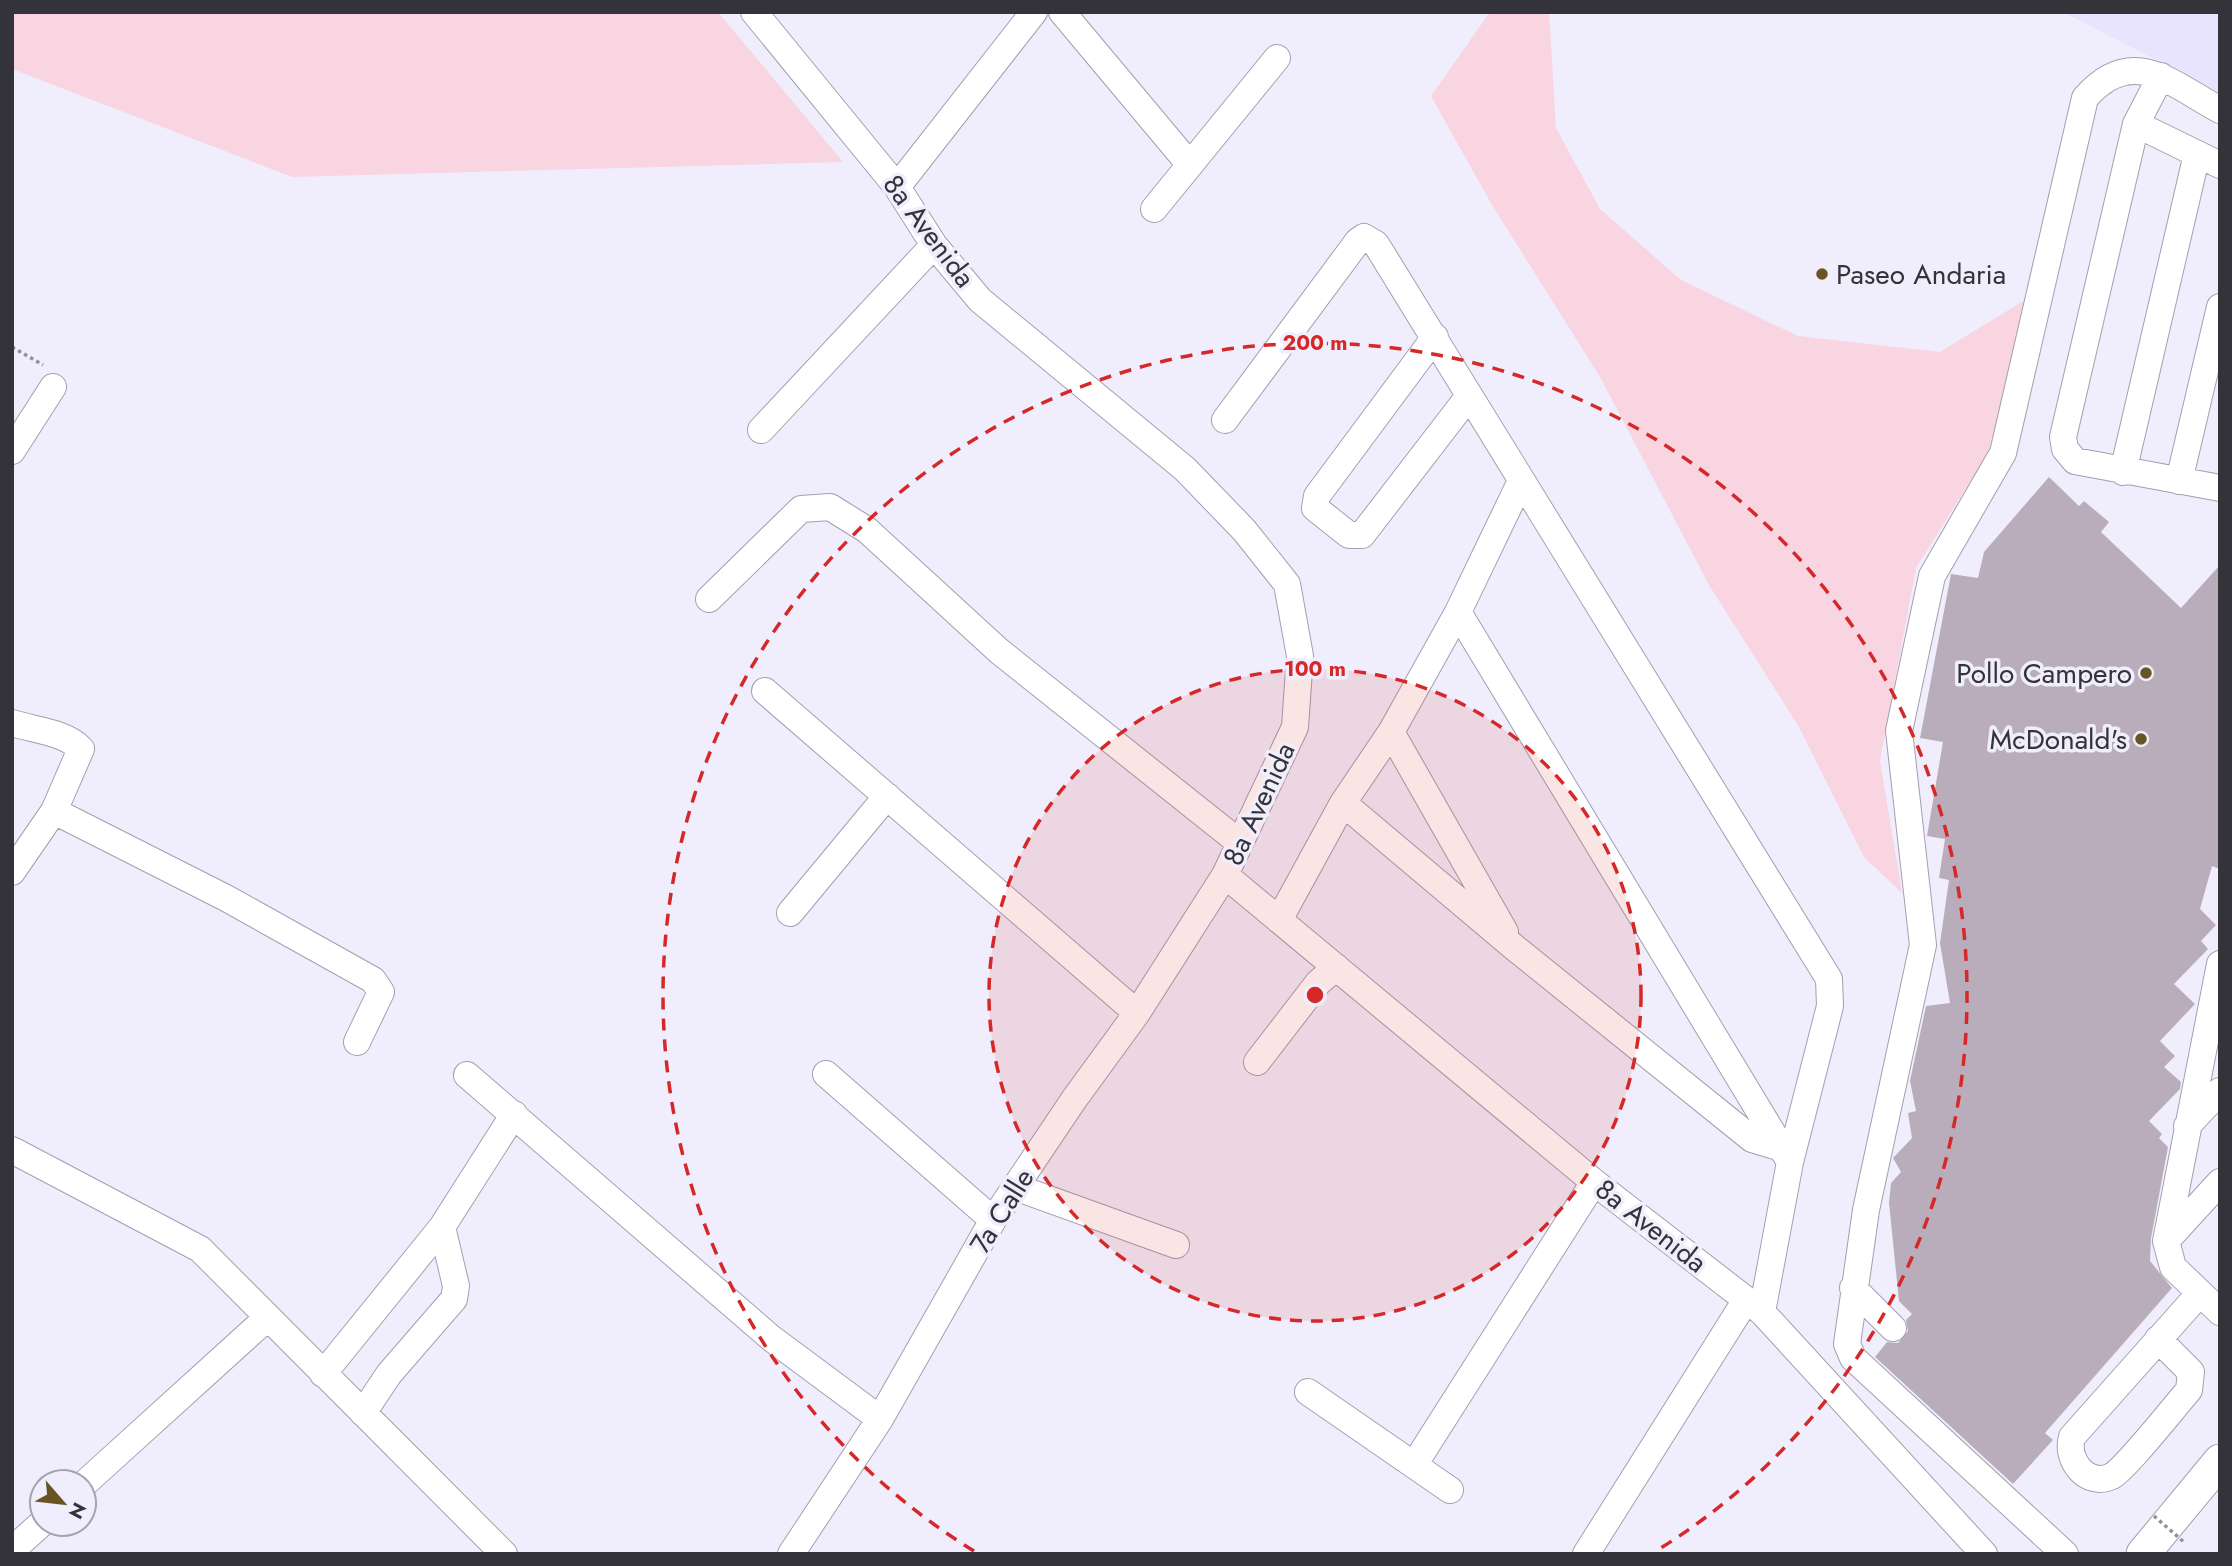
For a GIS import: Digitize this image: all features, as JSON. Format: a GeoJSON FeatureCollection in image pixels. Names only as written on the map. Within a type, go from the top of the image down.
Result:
{"type":"FeatureCollection","features":[{"type":"Feature","properties":{"kind":"main road"},"geometry":{"type":"LineString","coordinates":[[2143,1554],[2220,1461]]}},
{"type":"Feature","properties":{"kind":"street","name":"8a Avenida"},"geometry":{"type":"LineString","coordinates":[[754,12],[897,187],[934,246],[980,300],[1185,469],[1244,530],[1287,584],[1300,656],[1295,727],[1225,876],[1594,1182],[1754,1306],[1984,1554]]}},
{"type":"Feature","properties":{"kind":"street"},"geometry":{"type":"LineString","coordinates":[[897,187],[1034,12]]}},
{"type":"Feature","properties":{"kind":"street"},"geometry":{"type":"LineString","coordinates":[[1062,12],[1190,165]]}},
{"type":"Feature","properties":{"kind":"street"},"geometry":{"type":"LineString","coordinates":[[1154,209],[1277,58]]}},
{"type":"Feature","properties":{"kind":"street"},"geometry":{"type":"LineString","coordinates":[[2065,1554],[1853,1358],[1847,1344],[1866,1210],[1923,945],[1899,731],[1932,576],[2003,453],[2085,98],[2097,84],[2127,69],[2161,76],[2220,110]]}},
{"type":"Feature","properties":{"kind":"street"},"geometry":{"type":"LineString","coordinates":[[2161,76],[2136,124],[2063,437],[2065,449],[2075,461],[2123,472],[2217,486]]}},
{"type":"Feature","properties":{"kind":"street"},"geometry":{"type":"LineString","coordinates":[[2123,472],[2208,160],[2136,124]]}},
{"type":"Feature","properties":{"kind":"street"},"geometry":{"type":"LineString","coordinates":[[1225,420],[1358,241],[1364,237],[1376,244],[1435,337],[1520,482],[1829,979],[1830,1006],[1786,1155],[1754,1306],[1586,1554]]}},
{"type":"Feature","properties":{"kind":"street"},"geometry":{"type":"LineString","coordinates":[[761,429],[934,246]]}},
{"type":"Feature","properties":{"kind":"street"},"geometry":{"type":"LineString","coordinates":[[2179,481],[2208,411],[2220,307]]}},
{"type":"Feature","properties":{"kind":"street"},"geometry":{"type":"LineString","coordinates":[[1435,337],[1317,495],[1315,508],[1349,535],[1362,535],[1469,396]]}},
{"type":"Feature","properties":{"kind":"street"},"geometry":{"type":"LineString","coordinates":[[12,451],[53,387]]}},
{"type":"Feature","properties":{"kind":"street"},"geometry":{"type":"LineString","coordinates":[[1279,920],[1343,803],[1391,732],[1458,612],[1520,482]]}},
{"type":"Feature","properties":{"kind":"street"},"geometry":{"type":"LineString","coordinates":[[709,598],[801,509],[830,506],[867,530],[999,651],[1240,843]]}},
{"type":"Feature","properties":{"kind":"street"},"geometry":{"type":"LineString","coordinates":[[1458,612],[1786,1155]]}},
{"type":"Feature","properties":{"kind":"street"},"geometry":{"type":"LineString","coordinates":[[765,691],[1138,1013]]}},
{"type":"Feature","properties":{"kind":"street"},"geometry":{"type":"LineString","coordinates":[[12,723],[75,743],[81,750],[54,811],[12,872]]}},
{"type":"Feature","properties":{"kind":"street"},"geometry":{"type":"LineString","coordinates":[[1391,732],[1515,948]]}},
{"type":"Feature","properties":{"kind":"street"},"geometry":{"type":"LineString","coordinates":[[790,914],[887,796]]}},
{"type":"Feature","properties":{"kind":"street"},"geometry":{"type":"LineString","coordinates":[[1343,803],[1515,948],[1752,1139],[1786,1155]]}},
{"type":"Feature","properties":{"kind":"street"},"geometry":{"type":"LineString","coordinates":[[54,811],[226,898],[373,980],[381,992],[357,1042]]}},
{"type":"Feature","properties":{"kind":"street","name":"7a Calle"},"geometry":{"type":"LineString","coordinates":[[790,1554],[880,1419],[993,1220],[1075,1098],[1138,1013],[1225,876]]}},
{"type":"Feature","properties":{"kind":"street"},"geometry":{"type":"LineString","coordinates":[[1457,899],[1476,880]]}},
{"type":"Feature","properties":{"kind":"street"},"geometry":{"type":"LineString","coordinates":[[2220,964],[2212,1023],[2187,1126],[2166,1241],[2173,1267],[2220,1312]]}},
{"type":"Feature","properties":{"kind":"street"},"geometry":{"type":"LineString","coordinates":[[1257,1062],[1318,983],[1336,967]]}},
{"type":"Feature","properties":{"kind":"street"},"geometry":{"type":"LineString","coordinates":[[826,1074],[993,1220]]}},
{"type":"Feature","properties":{"kind":"street"},"geometry":{"type":"LineString","coordinates":[[467,1075],[771,1338],[880,1419]]}},
{"type":"Feature","properties":{"kind":"street"},"geometry":{"type":"LineString","coordinates":[[2187,1126],[2220,1091]]}},
{"type":"Feature","properties":{"kind":"street"},"geometry":{"type":"LineString","coordinates":[[323,1374],[442,1227],[514,1114]]}},
{"type":"Feature","properties":{"kind":"street"},"geometry":{"type":"LineString","coordinates":[[12,1150],[200,1249],[504,1554]]}},
{"type":"Feature","properties":{"kind":"street"},"geometry":{"type":"LineString","coordinates":[[1414,1465],[1594,1182]]}},
{"type":"Feature","properties":{"kind":"street"},"geometry":{"type":"LineString","coordinates":[[2166,1241],[2220,1182]]}},
{"type":"Feature","properties":{"kind":"street"},"geometry":{"type":"LineString","coordinates":[[1016,1187],[1176,1245]]}},
{"type":"Feature","properties":{"kind":"street"},"geometry":{"type":"LineString","coordinates":[[363,1413],[390,1374],[454,1299],[456,1286],[442,1227]]}},
{"type":"Feature","properties":{"kind":"street"},"geometry":{"type":"LineString","coordinates":[[1853,1288],[1893,1328]]}},
{"type":"Feature","properties":{"kind":"street"},"geometry":{"type":"LineString","coordinates":[[2158,1339],[2191,1373],[2189,1390],[2115,1475],[2094,1479],[2084,1474],[2071,1457],[2069,1448],[2073,1437],[2158,1339],[2200,1293]]}},
{"type":"Feature","properties":{"kind":"street"},"geometry":{"type":"LineString","coordinates":[[98,1472],[267,1318]]}},
{"type":"Feature","properties":{"kind":"street"},"geometry":{"type":"LineString","coordinates":[[1308,1392],[1450,1490]]}},
{"type":"Feature","properties":{"kind":"street"},"geometry":{"type":"LineString","coordinates":[[12,1550],[28,1536]]}},
{"type":"Feature","properties":{"kind":"path"},"geometry":{"type":"LineString","coordinates":[[12,347],[33,357],[52,373],[53,387]]}},
{"type":"Feature","properties":{"kind":"path"},"geometry":{"type":"LineString","coordinates":[[2154,1516],[2185,1543]]}},
{"type":"Feature","properties":{"kind":"shaded area"},"geometry":{"type":"Polygon","coordinates":[[[12,12],[718,12],[843,162],[292,177],[12,69],[12,12]]]}},
{"type":"Feature","properties":{"kind":"shaded area"},"geometry":{"type":"Polygon","coordinates":[[[1490,12],[1549,12],[1556,128],[1600,209],[1681,280],[1798,336],[1940,352],[2030,297],[1988,453],[1916,568],[1880,761],[1902,893],[1864,857],[1799,727],[1709,585],[1600,377],[1492,205],[1431,96],[1490,12]]]}},
{"type":"Feature","properties":{"kind":"shaded area"},"geometry":{"type":"Polygon","coordinates":[[[2063,12],[2220,12],[2220,93],[2063,12]]]}},
{"type":"Feature","properties":{"kind":"building"},"geometry":{"type":"Polygon","coordinates":[[[2049,477],[2079,506],[2084,501],[2109,522],[2101,532],[2181,608],[2220,565],[2220,869],[2212,866],[2200,909],[2216,925],[2201,941],[2208,949],[2174,984],[2195,1004],[2160,1041],[2175,1056],[2164,1067],[2181,1082],[2180,1089],[2149,1121],[2162,1134],[2159,1138],[2168,1147],[2151,1238],[2150,1261],[2172,1288],[2045,1433],[2053,1440],[2013,1484],[1875,1357],[1887,1342],[1898,1343],[1908,1331],[1906,1320],[1912,1314],[1899,1301],[1889,1203],[1891,1183],[1901,1172],[1893,1158],[1912,1138],[1908,1113],[1916,1111],[1910,1081],[1926,1006],[1950,1003],[1940,943],[1949,880],[1939,878],[1945,839],[1927,836],[1943,742],[1920,738],[1951,574],[1978,578],[1984,552],[2049,477]]]}},
{"type":"Feature","properties":{"kind":"place","name":"Paseo Andaria"},"geometry":{"type":"Point","coordinates":[1822,274]}},
{"type":"Feature","properties":{"kind":"place","name":"Pollo Campero"},"geometry":{"type":"Point","coordinates":[2146,673]}},
{"type":"Feature","properties":{"kind":"place","name":"McDonald's"},"geometry":{"type":"Point","coordinates":[2141,739]}}]}
